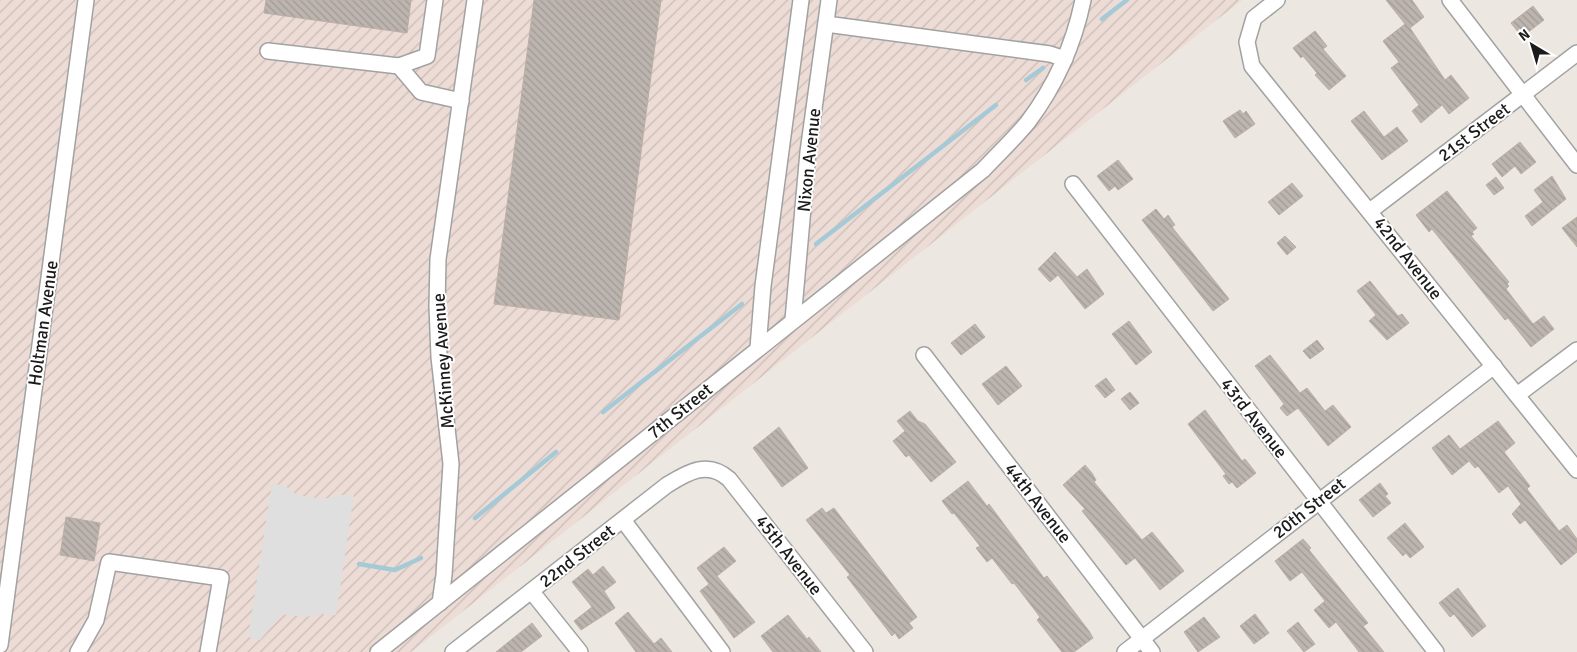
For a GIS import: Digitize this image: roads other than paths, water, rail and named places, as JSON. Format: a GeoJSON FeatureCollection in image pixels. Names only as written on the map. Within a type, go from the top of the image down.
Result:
{"type":"FeatureCollection","features":[{"type":"Feature","properties":{"kind":"street","name":"Holtman Avenue"},"geometry":{"type":"LineString","coordinates":[[0,645],[86,0]]}},
{"type":"Feature","properties":{"kind":"street"},"geometry":{"type":"LineString","coordinates":[[268,51],[399,66],[428,56],[435,0]]}},
{"type":"Feature","properties":{"kind":"street","name":"McKinney Avenue"},"geometry":{"type":"LineString","coordinates":[[440,603],[444,576],[451,464],[439,357],[438,260],[475,0]]}},
{"type":"Feature","properties":{"kind":"street"},"geometry":{"type":"LineString","coordinates":[[758,348],[763,286],[801,0]]}},
{"type":"Feature","properties":{"kind":"street","name":"Nixon Avenue"},"geometry":{"type":"LineString","coordinates":[[793,320],[808,152],[829,0]]}},
{"type":"Feature","properties":{"kind":"street","name":"7th Street"},"geometry":{"type":"LineString","coordinates":[[378,652],[983,170],[1028,122],[1060,71],[1078,25],[1083,0]]}},
{"type":"Feature","properties":{"kind":"street","name":"42nd Avenue"},"geometry":{"type":"LineString","coordinates":[[1277,0],[1254,18],[1247,42],[1252,66],[1370,210],[1577,470]]}},
{"type":"Feature","properties":{"kind":"street"},"geometry":{"type":"LineString","coordinates":[[1450,0],[1577,165]]}},
{"type":"Feature","properties":{"kind":"street"},"geometry":{"type":"LineString","coordinates":[[826,24],[1050,54],[1065,59]]}},
{"type":"Feature","properties":{"kind":"street","name":"21st Street"},"geometry":{"type":"LineString","coordinates":[[1370,210],[1523,96],[1577,53]]}},
{"type":"Feature","properties":{"kind":"street"},"geometry":{"type":"LineString","coordinates":[[399,66],[421,92],[461,100]]}},
{"type":"Feature","properties":{"kind":"street","name":"43rd Avenue"},"geometry":{"type":"LineString","coordinates":[[1072,184],[1436,652]]}},
{"type":"Feature","properties":{"kind":"street"},"geometry":{"type":"LineString","coordinates":[[1516,395],[1577,350]]}},
{"type":"Feature","properties":{"kind":"street","name":"44th Avenue"},"geometry":{"type":"LineString","coordinates":[[924,355],[1152,652]]}},
{"type":"Feature","properties":{"kind":"street","name":"20th Street"},"geometry":{"type":"LineString","coordinates":[[1125,652],[1494,366]]}},
{"type":"Feature","properties":{"kind":"street","name":"22nd Street"},"geometry":{"type":"LineString","coordinates":[[453,652],[673,481],[695,470],[706,469]]}},
{"type":"Feature","properties":{"kind":"street","name":"45th Avenue"},"geometry":{"type":"LineString","coordinates":[[706,469],[714,469],[729,479],[866,652]]}},
{"type":"Feature","properties":{"kind":"street"},"geometry":{"type":"LineString","coordinates":[[623,520],[722,652]]}},
{"type":"Feature","properties":{"kind":"street"},"geometry":{"type":"LineString","coordinates":[[78,652],[96,620],[108,562],[221,578],[208,652]]}},
{"type":"Feature","properties":{"kind":"street"},"geometry":{"type":"LineString","coordinates":[[532,592],[580,652]]}},
{"type":"Feature","properties":{"kind":"waterway"},"geometry":{"type":"LineString","coordinates":[[1102,19],[1127,0]]}},
{"type":"Feature","properties":{"kind":"waterway"},"geometry":{"type":"LineString","coordinates":[[1026,80],[1043,68]]}},
{"type":"Feature","properties":{"kind":"waterway"},"geometry":{"type":"LineString","coordinates":[[816,244],[996,105]]}},
{"type":"Feature","properties":{"kind":"waterway"},"geometry":{"type":"LineString","coordinates":[[603,412],[742,304]]}},
{"type":"Feature","properties":{"kind":"waterway"},"geometry":{"type":"LineString","coordinates":[[475,518],[556,452]]}},
{"type":"Feature","properties":{"kind":"waterway"},"geometry":{"type":"LineString","coordinates":[[359,564],[395,570],[421,558]]}}]}
